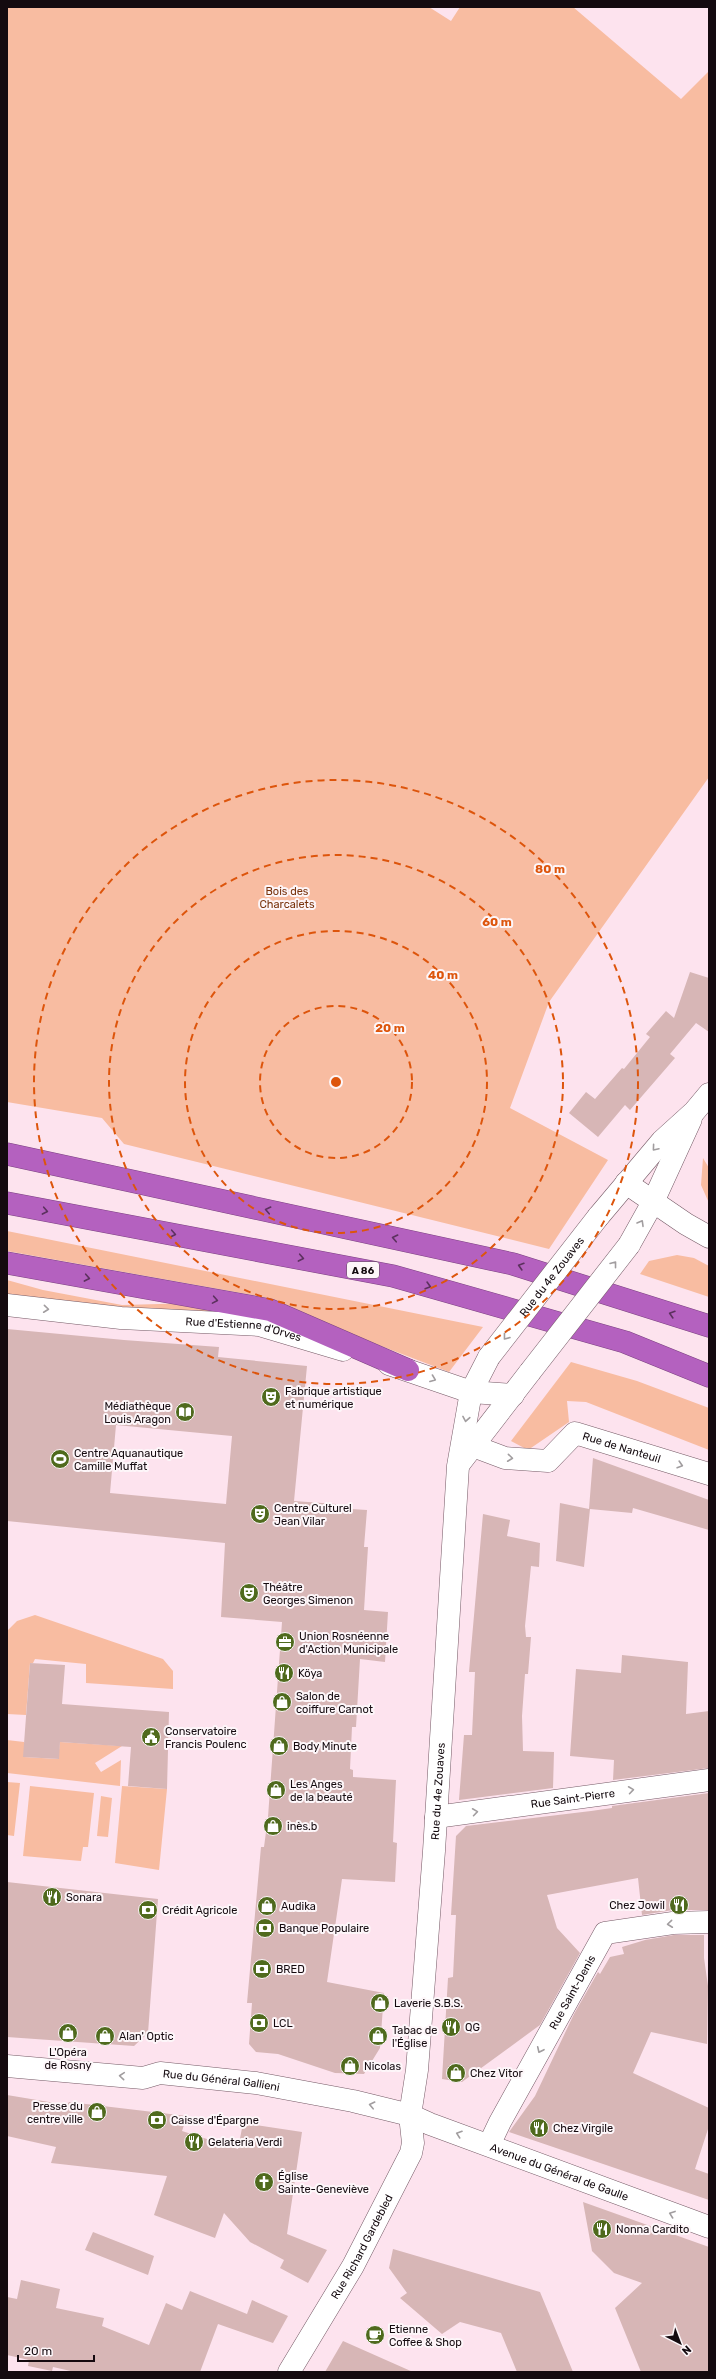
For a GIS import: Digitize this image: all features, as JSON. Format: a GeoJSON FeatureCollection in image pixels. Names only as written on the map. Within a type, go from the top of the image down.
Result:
{"type":"FeatureCollection","features":[{"type":"Feature","properties":{"kind":"highway"},"geometry":{"type":"LineString","coordinates":[[7,1154],[513,1264],[709,1326]]}},
{"type":"Feature","properties":{"kind":"highway","name":"A 86"},"geometry":{"type":"LineString","coordinates":[[7,1203],[393,1276],[625,1342],[709,1376]]}},
{"type":"Feature","properties":{"kind":"highway"},"geometry":{"type":"LineString","coordinates":[[7,1263],[270,1310],[408,1370]]}},
{"type":"Feature","properties":{"kind":"main road","name":"Rue du 4e Zouaves"},"geometry":{"type":"LineString","coordinates":[[410,2114],[417,2070],[436,1817],[458,1466],[471,1392],[490,1358],[598,1217],[662,1141],[694,1112],[709,1094]]}},
{"type":"Feature","properties":{"kind":"main road","name":"Rue du 4e Zouaves"},"geometry":{"type":"LineString","coordinates":[[458,1466],[629,1245],[653,1202],[694,1112]]}},
{"type":"Feature","properties":{"kind":"main road"},"geometry":{"type":"LineString","coordinates":[[626,1183],[686,1224],[709,1237]]}},
{"type":"Feature","properties":{"kind":"main road","name":"Rue d'Estienne d'Orves"},"geometry":{"type":"LineString","coordinates":[[7,1305],[121,1318],[259,1325],[408,1370],[471,1392],[513,1395]]}},
{"type":"Feature","properties":{"kind":"main road","name":"Rue de Nanteuil"},"geometry":{"type":"LineString","coordinates":[[473,1446],[505,1458],[548,1460],[575,1433],[709,1474]]}},
{"type":"Feature","properties":{"kind":"main road","name":"Rue Saint-Pierre"},"geometry":{"type":"LineString","coordinates":[[436,1817],[709,1780]]}},
{"type":"Feature","properties":{"kind":"main road","name":"Rue Saint-Denis"},"geometry":{"type":"LineString","coordinates":[[489,2145],[500,2122],[605,1933],[673,1923],[709,1922]]}},
{"type":"Feature","properties":{"kind":"main road","name":"Rue du Général Gallieni"},"geometry":{"type":"LineString","coordinates":[[7,2066],[143,2078],[160,2072],[221,2079],[324,2095],[410,2114]]}},
{"type":"Feature","properties":{"kind":"main road","name":"Avenue du Général de Gaulle"},"geometry":{"type":"LineString","coordinates":[[410,2114],[430,2124],[489,2145],[535,2164],[709,2227]]}},
{"type":"Feature","properties":{"kind":"main road","name":"Rue Richard Gardebled"},"geometry":{"type":"LineString","coordinates":[[289,2372],[353,2266],[411,2153],[413,2143],[410,2114]]}},
{"type":"Feature","properties":{"kind":"green space","name":"Bois des Charcalets"},"geometry":{"type":"Polygon","coordinates":[[[7,7],[429,7],[451,21],[460,7],[573,7],[681,99],[709,71],[709,777],[549,1002],[510,1108],[608,1160],[549,1249],[124,1144],[102,1118],[7,1102],[7,7]]]}},
{"type":"Feature","properties":{"kind":"green space"},"geometry":{"type":"Polygon","coordinates":[[[703,1158],[709,1168],[709,1203],[701,1185],[703,1158]]]}},
{"type":"Feature","properties":{"kind":"green space"},"geometry":{"type":"Polygon","coordinates":[[[7,1231],[483,1327],[449,1372],[360,1338],[268,1298],[7,1251],[7,1231]]]}},
{"type":"Feature","properties":{"kind":"green space"},"geometry":{"type":"Polygon","coordinates":[[[677,1255],[694,1258],[709,1266],[709,1297],[640,1274],[649,1261],[677,1255]]]}},
{"type":"Feature","properties":{"kind":"green space"},"geometry":{"type":"Polygon","coordinates":[[[7,1280],[43,1290],[122,1305],[197,1303],[248,1312],[118,1310],[7,1296],[7,1280]]]}},
{"type":"Feature","properties":{"kind":"green space"},"geometry":{"type":"Polygon","coordinates":[[[571,1362],[637,1381],[709,1408],[709,1450],[586,1402],[567,1401],[569,1422],[528,1450],[511,1441],[571,1362]]]}},
{"type":"Feature","properties":{"kind":"green space"},"geometry":{"type":"Polygon","coordinates":[[[35,1615],[163,1659],[173,1671],[173,1689],[86,1683],[86,1664],[35,1659],[33,1663],[30,1663],[26,1715],[7,1714],[7,1631],[17,1621],[35,1615]]]}},
{"type":"Feature","properties":{"kind":"green space"},"geometry":{"type":"Polygon","coordinates":[[[7,1740],[24,1742],[24,1757],[58,1759],[60,1742],[122,1746],[95,1763],[101,1772],[121,1760],[120,1786],[7,1773],[7,1740]]]}},
{"type":"Feature","properties":{"kind":"green space"},"geometry":{"type":"Polygon","coordinates":[[[7,1782],[20,1783],[14,1836],[7,1835],[7,1782]]]}},
{"type":"Feature","properties":{"kind":"green space"},"geometry":{"type":"Polygon","coordinates":[[[30,1786],[94,1793],[88,1847],[83,1847],[81,1861],[23,1856],[30,1786]]]}},
{"type":"Feature","properties":{"kind":"green space"},"geometry":{"type":"Polygon","coordinates":[[[122,1786],[167,1789],[159,1870],[115,1863],[122,1786]]]}},
{"type":"Feature","properties":{"kind":"green space"},"geometry":{"type":"Polygon","coordinates":[[[101,1796],[112,1798],[108,1837],[97,1836],[101,1796]]]}},
{"type":"Feature","properties":{"kind":"building"},"geometry":{"type":"Polygon","coordinates":[[[690,972],[709,978],[709,1032],[696,1023],[670,1054],[675,1058],[630,1110],[625,1105],[598,1137],[569,1113],[586,1092],[595,1099],[622,1068],[624,1069],[650,1037],[646,1034],[666,1011],[674,1018],[690,972]]]}},
{"type":"Feature","properties":{"kind":"building"},"geometry":{"type":"Polygon","coordinates":[[[7,1329],[219,1347],[218,1357],[307,1366],[294,1501],[336,1504],[335,1508],[367,1510],[364,1547],[368,1547],[364,1610],[388,1612],[385,1662],[360,1659],[356,1727],[352,1727],[350,1769],[353,1770],[353,1777],[396,1780],[393,1842],[397,1843],[395,1882],[342,1879],[327,1982],[384,1993],[380,2048],[364,2074],[335,2073],[278,2054],[256,2052],[249,2044],[252,2003],[247,2003],[261,1847],[264,1847],[268,1817],[282,1622],[221,1617],[225,1543],[7,1521],[7,1329]],[[116,1425],[110,1493],[226,1504],[232,1436],[116,1425]]]}},
{"type":"Feature","properties":{"kind":"building"},"geometry":{"type":"Polygon","coordinates":[[[593,1458],[709,1500],[709,1530],[633,1508],[632,1513],[590,1509],[584,1567],[556,1561],[560,1503],[589,1509],[593,1458]]]}},
{"type":"Feature","properties":{"kind":"building"},"geometry":{"type":"Polygon","coordinates":[[[483,1514],[510,1520],[507,1536],[540,1543],[539,1567],[531,1566],[525,1626],[526,1637],[531,1637],[528,1674],[525,1674],[522,1716],[523,1751],[554,1752],[553,1788],[459,1800],[464,1735],[472,1735],[475,1672],[469,1672],[483,1514]]]}},
{"type":"Feature","properties":{"kind":"building"},"geometry":{"type":"Polygon","coordinates":[[[622,1655],[688,1662],[686,1714],[709,1711],[709,1768],[613,1780],[614,1760],[570,1756],[576,1669],[621,1673],[622,1655]]]}},
{"type":"Feature","properties":{"kind":"building"},"geometry":{"type":"Polygon","coordinates":[[[30,1663],[65,1665],[62,1704],[169,1712],[167,1789],[128,1786],[131,1747],[60,1742],[59,1759],[23,1757],[30,1663]]]}},
{"type":"Feature","properties":{"kind":"building"},"geometry":{"type":"Polygon","coordinates":[[[709,1793],[709,1910],[673,1910],[642,1915],[638,1878],[547,1895],[557,1928],[580,1953],[540,2025],[462,2082],[442,2079],[448,1978],[453,1977],[456,1915],[451,1915],[456,1836],[466,1826],[591,1811],[612,1808],[612,1806],[709,1793]]]}},
{"type":"Feature","properties":{"kind":"building"},"geometry":{"type":"Polygon","coordinates":[[[7,1882],[158,1899],[148,2033],[134,2046],[7,2037],[7,1882]]]}},
{"type":"Feature","properties":{"kind":"building"},"geometry":{"type":"Polygon","coordinates":[[[674,1935],[704,1935],[704,1958],[708,1986],[707,2044],[651,2032],[633,2073],[709,2108],[709,2126],[695,2169],[709,2174],[709,2200],[509,2132],[535,2096],[574,2014],[598,1972],[600,1974],[610,1957],[624,1954],[622,1947],[645,1940],[674,1935]]]}},
{"type":"Feature","properties":{"kind":"building"},"geometry":{"type":"Polygon","coordinates":[[[7,2095],[67,2105],[69,2102],[187,2116],[182,2131],[238,2149],[243,2123],[302,2132],[287,2234],[327,2250],[308,2283],[280,2268],[284,2260],[250,2242],[224,2213],[215,2238],[154,2215],[167,2176],[51,2163],[56,2147],[7,2136],[7,2095]]]}},
{"type":"Feature","properties":{"kind":"building"},"geometry":{"type":"Polygon","coordinates":[[[583,2202],[709,2247],[709,2372],[641,2372],[615,2308],[642,2283],[614,2273],[592,2251],[583,2202]]]}},
{"type":"Feature","properties":{"kind":"building"},"geometry":{"type":"Polygon","coordinates":[[[93,2232],[154,2256],[148,2275],[85,2250],[93,2232]]]}},
{"type":"Feature","properties":{"kind":"building"},"geometry":{"type":"Polygon","coordinates":[[[393,2249],[540,2292],[573,2372],[517,2372],[501,2333],[460,2322],[442,2334],[400,2298],[407,2293],[389,2268],[393,2249]]]}},
{"type":"Feature","properties":{"kind":"building"},"geometry":{"type":"Polygon","coordinates":[[[21,2280],[60,2289],[56,2308],[104,2318],[102,2326],[149,2345],[166,2303],[182,2310],[190,2291],[247,2314],[252,2300],[288,2316],[273,2343],[218,2324],[200,2372],[75,2372],[53,2367],[52,2371],[28,2366],[29,2360],[7,2355],[7,2297],[17,2299],[21,2280]]]}},
{"type":"Feature","properties":{"kind":"building"},"geometry":{"type":"Polygon","coordinates":[[[343,2341],[413,2372],[325,2372],[343,2341]]]}},
{"type":"Feature","properties":{"kind":"place","name":"Fabrique artistique et numérique"},"geometry":{"type":"Point","coordinates":[271,1397]}},
{"type":"Feature","properties":{"kind":"place","name":"Médiathèque Louis Aragon"},"geometry":{"type":"Point","coordinates":[185,1412]}},
{"type":"Feature","properties":{"kind":"place","name":"Centre Aquanautique Camille Muffat"},"geometry":{"type":"Point","coordinates":[60,1459]}},
{"type":"Feature","properties":{"kind":"place","name":"Centre Culturel Jean Vilar"},"geometry":{"type":"Point","coordinates":[260,1514]}},
{"type":"Feature","properties":{"kind":"place","name":"Théâtre Georges Simenon"},"geometry":{"type":"Point","coordinates":[249,1593]}},
{"type":"Feature","properties":{"kind":"place","name":"Union Rosnéenne d'Action Municipale"},"geometry":{"type":"Point","coordinates":[285,1642]}},
{"type":"Feature","properties":{"kind":"place","name":"Köya"},"geometry":{"type":"Point","coordinates":[284,1673]}},
{"type":"Feature","properties":{"kind":"place","name":"Salon de coiffure Carnot"},"geometry":{"type":"Point","coordinates":[282,1702]}},
{"type":"Feature","properties":{"kind":"place","name":"Conservatoire Francis Poulenc"},"geometry":{"type":"Point","coordinates":[151,1737]}},
{"type":"Feature","properties":{"kind":"place","name":"Body Minute"},"geometry":{"type":"Point","coordinates":[279,1746]}},
{"type":"Feature","properties":{"kind":"place","name":"Les Anges de la beauté"},"geometry":{"type":"Point","coordinates":[276,1790]}},
{"type":"Feature","properties":{"kind":"place","name":"inès.b"},"geometry":{"type":"Point","coordinates":[273,1826]}},
{"type":"Feature","properties":{"kind":"place","name":"Sonara"},"geometry":{"type":"Point","coordinates":[52,1897]}},
{"type":"Feature","properties":{"kind":"place","name":"Chez Jowil"},"geometry":{"type":"Point","coordinates":[679,1905]}},
{"type":"Feature","properties":{"kind":"place","name":"Audika"},"geometry":{"type":"Point","coordinates":[267,1906]}},
{"type":"Feature","properties":{"kind":"place","name":"Crédit Agricole"},"geometry":{"type":"Point","coordinates":[148,1910]}},
{"type":"Feature","properties":{"kind":"place","name":"Banque Populaire"},"geometry":{"type":"Point","coordinates":[265,1928]}},
{"type":"Feature","properties":{"kind":"place","name":"BRED"},"geometry":{"type":"Point","coordinates":[262,1969]}},
{"type":"Feature","properties":{"kind":"place","name":"Laverie S.B.S."},"geometry":{"type":"Point","coordinates":[380,2003]}},
{"type":"Feature","properties":{"kind":"place","name":"LCL"},"geometry":{"type":"Point","coordinates":[259,2023]}},
{"type":"Feature","properties":{"kind":"place","name":"QG"},"geometry":{"type":"Point","coordinates":[451,2027]}},
{"type":"Feature","properties":{"kind":"place","name":"L'Opéra de Rosny"},"geometry":{"type":"Point","coordinates":[68,2033]}},
{"type":"Feature","properties":{"kind":"place","name":"Alan' Optic"},"geometry":{"type":"Point","coordinates":[105,2036]}},
{"type":"Feature","properties":{"kind":"place","name":"Tabac de l'Église"},"geometry":{"type":"Point","coordinates":[378,2036]}},
{"type":"Feature","properties":{"kind":"place","name":"Nicolas"},"geometry":{"type":"Point","coordinates":[350,2066]}},
{"type":"Feature","properties":{"kind":"place","name":"Chez Vitor"},"geometry":{"type":"Point","coordinates":[456,2073]}},
{"type":"Feature","properties":{"kind":"place","name":"Presse du centre ville"},"geometry":{"type":"Point","coordinates":[97,2112]}},
{"type":"Feature","properties":{"kind":"place","name":"Caisse d'Épargne"},"geometry":{"type":"Point","coordinates":[157,2120]}},
{"type":"Feature","properties":{"kind":"place","name":"Chez Virgile"},"geometry":{"type":"Point","coordinates":[539,2128]}},
{"type":"Feature","properties":{"kind":"place","name":"Gelateria Verdi"},"geometry":{"type":"Point","coordinates":[194,2142]}},
{"type":"Feature","properties":{"kind":"place","name":"Église Sainte-Geneviève"},"geometry":{"type":"Point","coordinates":[264,2182]}},
{"type":"Feature","properties":{"kind":"place","name":"Nonna Cardito"},"geometry":{"type":"Point","coordinates":[602,2229]}},
{"type":"Feature","properties":{"kind":"place","name":"Etienne Coffee & Shop"},"geometry":{"type":"Point","coordinates":[375,2335]}}]}
